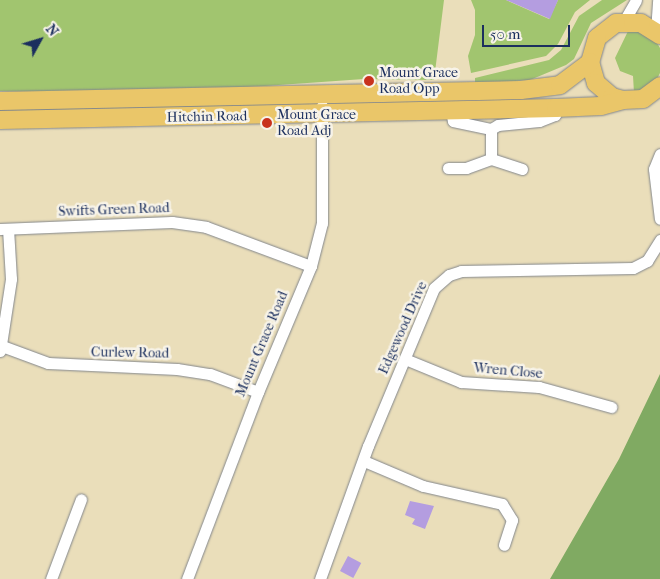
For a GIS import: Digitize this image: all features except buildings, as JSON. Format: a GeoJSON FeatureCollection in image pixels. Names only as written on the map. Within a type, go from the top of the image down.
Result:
{"type":"FeatureCollection","features":[{"type":"Feature","properties":{"kind":"main road"},"geometry":{"type":"LineString","coordinates":[[623,100],[603,91],[592,73],[590,62],[593,46],[602,32],[624,22],[641,23],[658,33]]}},
{"type":"Feature","properties":{"kind":"main road","name":"Hitchin Road"},"geometry":{"type":"LineString","coordinates":[[0,120],[322,104],[549,88],[570,80],[590,62]]}},
{"type":"Feature","properties":{"kind":"main road","name":"Hitchin Road"},"geometry":{"type":"LineString","coordinates":[[0,101],[322,104],[451,110],[556,108],[601,106],[623,100],[643,99],[660,86]]}},
{"type":"Feature","properties":{"kind":"street"},"geometry":{"type":"LineString","coordinates":[[624,22],[636,0]]}},
{"type":"Feature","properties":{"kind":"street"},"geometry":{"type":"LineString","coordinates":[[658,0],[658,33]]}},
{"type":"Feature","properties":{"kind":"street","name":"Mount Grace Road"},"geometry":{"type":"LineString","coordinates":[[186,579],[258,392],[311,266],[322,223],[322,104]]}},
{"type":"Feature","properties":{"kind":"street"},"geometry":{"type":"LineString","coordinates":[[451,110],[453,121],[491,129],[498,125],[539,121],[556,115],[556,108]]}},
{"type":"Feature","properties":{"kind":"street"},"geometry":{"type":"LineString","coordinates":[[491,129],[491,159]]}},
{"type":"Feature","properties":{"kind":"street"},"geometry":{"type":"LineString","coordinates":[[660,154],[654,169],[660,219]]}},
{"type":"Feature","properties":{"kind":"street"},"geometry":{"type":"LineString","coordinates":[[448,168],[466,168],[491,159],[522,169]]}},
{"type":"Feature","properties":{"kind":"street","name":"Swifts Green Road"},"geometry":{"type":"LineString","coordinates":[[4,229],[172,222],[206,227],[311,266]]}},
{"type":"Feature","properties":{"kind":"street"},"geometry":{"type":"LineString","coordinates":[[1,348],[11,279],[4,229]]}},
{"type":"Feature","properties":{"kind":"street","name":"Edgewood Drive"},"geometry":{"type":"LineString","coordinates":[[320,579],[364,461],[434,288],[449,275],[461,271],[632,268],[647,261],[660,240]]}},
{"type":"Feature","properties":{"kind":"street","name":"Curlew Road"},"geometry":{"type":"LineString","coordinates":[[1,348],[48,364],[177,369],[202,373],[258,392]]}},
{"type":"Feature","properties":{"kind":"street","name":"Wren Close"},"geometry":{"type":"LineString","coordinates":[[405,358],[461,382],[540,387],[611,407]]}},
{"type":"Feature","properties":{"kind":"street"},"geometry":{"type":"LineString","coordinates":[[364,461],[423,486],[502,504],[512,520],[504,545]]}},
{"type":"Feature","properties":{"kind":"street"},"geometry":{"type":"LineString","coordinates":[[51,579],[81,498]]}},
{"type":"Feature","properties":{"kind":"green space"},"geometry":{"type":"Polygon","coordinates":[[[0,0],[444,0],[434,80],[364,79],[206,90],[82,94],[0,91],[0,0]]]}},
{"type":"Feature","properties":{"kind":"green space"},"geometry":{"type":"Polygon","coordinates":[[[471,0],[506,0],[549,19],[558,0],[590,0],[575,12],[558,44],[546,56],[471,73],[468,56],[475,35],[475,10],[471,0]]]}},
{"type":"Feature","properties":{"kind":"green space"},"geometry":{"type":"Polygon","coordinates":[[[602,0],[627,0],[591,23],[574,59],[566,65],[530,80],[475,84],[475,78],[549,60],[561,50],[579,16],[602,0]]]}},
{"type":"Feature","properties":{"kind":"green space"},"geometry":{"type":"Polygon","coordinates":[[[630,27],[654,38],[660,48],[660,73],[657,79],[646,89],[634,93],[633,76],[620,71],[615,58],[630,27]]]}},
{"type":"Feature","properties":{"kind":"green space"},"geometry":{"type":"Polygon","coordinates":[[[230,103],[242,106],[297,105],[0,114],[0,106],[230,103]]]}},
{"type":"Feature","properties":{"kind":"green space"},"geometry":{"type":"Polygon","coordinates":[[[660,374],[660,579],[550,579],[619,459],[660,374]]]}},
{"type":"Feature","properties":{"kind":"place","name":"Mount Grace Road Opp"},"geometry":{"type":"Point","coordinates":[369,81]}},
{"type":"Feature","properties":{"kind":"place","name":"Mount Grace Road Adj"},"geometry":{"type":"Point","coordinates":[267,123]}}]}
